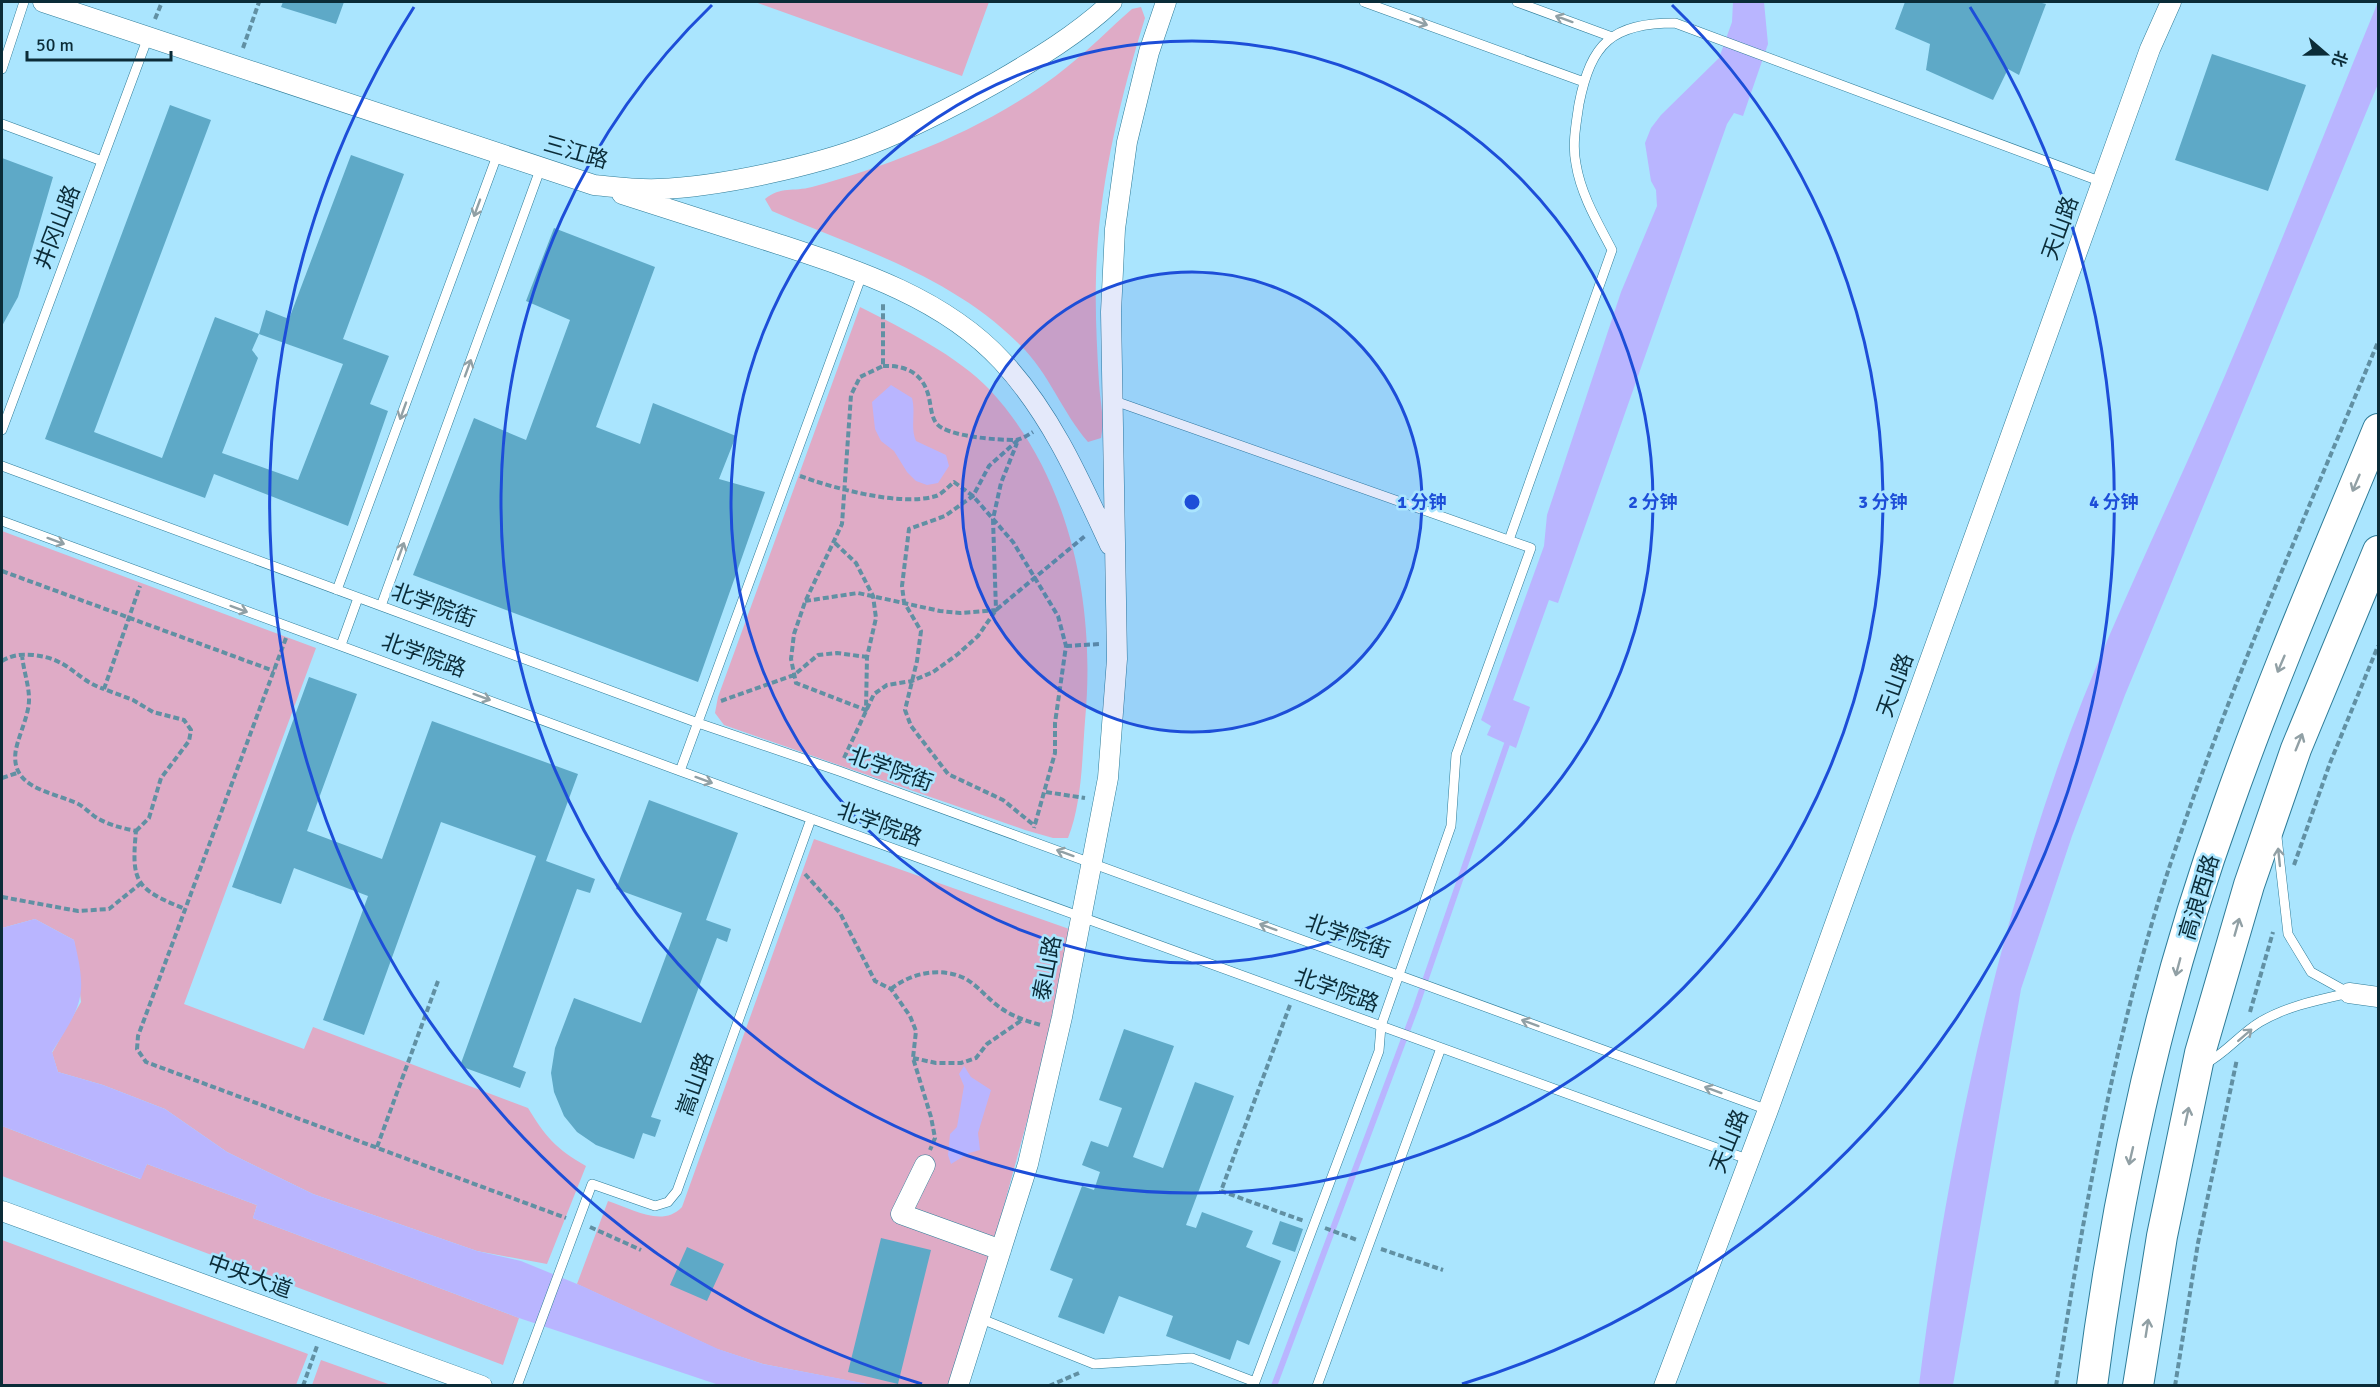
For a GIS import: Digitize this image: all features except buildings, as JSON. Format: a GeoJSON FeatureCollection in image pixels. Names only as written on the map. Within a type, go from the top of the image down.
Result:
{"type":"FeatureCollection","features":[{"type":"Feature","properties":{"kind":"main road","name":"高浪西路"},"geometry":{"type":"LineString","coordinates":[[2092,1386],[2124,1186],[2157,1045],[2188,928],[2226,810],[2269,694],[2379,429]]}},
{"type":"Feature","properties":{"kind":"main road","name":"高浪西路"},"geometry":{"type":"LineString","coordinates":[[2138,1386],[2162,1236],[2197,1068],[2248,885],[2296,749],[2379,551]]}},
{"type":"Feature","properties":{"kind":"street","name":"三江路"},"geometry":{"type":"LineString","coordinates":[[43,2],[594,185],[657,189],[715,182],[790,167],[870,145],[951,107],[1030,63],[1089,24],[1112,2]]}},
{"type":"Feature","properties":{"kind":"street","name":"泰山路"},"geometry":{"type":"LineString","coordinates":[[959,1383],[1028,1164],[1060,1029],[1108,778],[1116,643],[1112,400],[1114,228],[1127,142],[1149,52],[1166,2]]}},
{"type":"Feature","properties":{"kind":"street","name":"天山路"},"geometry":{"type":"LineString","coordinates":[[1664,1386],[1747,1159],[1768,1110],[2150,50],[2171,2]]}},
{"type":"Feature","properties":{"kind":"street"},"geometry":{"type":"LineString","coordinates":[[594,185],[863,272],[960,325],[1001,360],[1031,395],[1079,478],[1113,553]]}},
{"type":"Feature","properties":{"kind":"street"},"geometry":{"type":"LineString","coordinates":[[2349,993],[2379,997]]}},
{"type":"Feature","properties":{"kind":"street"},"geometry":{"type":"LineString","coordinates":[[925,1165],[902,1214],[1001,1250]]}},
{"type":"Feature","properties":{"kind":"street","name":"中央大道"},"geometry":{"type":"LineString","coordinates":[[2,1211],[482,1386]]}},
{"type":"Feature","properties":{"kind":"lane"},"geometry":{"type":"LineString","coordinates":[[2,69],[24,2]]}},
{"type":"Feature","properties":{"kind":"lane"},"geometry":{"type":"LineString","coordinates":[[1364,2],[1584,82]]}},
{"type":"Feature","properties":{"kind":"lane"},"geometry":{"type":"LineString","coordinates":[[1517,2],[1612,37]]}},
{"type":"Feature","properties":{"kind":"lane"},"geometry":{"type":"LineString","coordinates":[[1509,540],[1612,250],[1589,207],[1576,165],[1575,128],[1584,82],[1594,55],[1612,37],[1644,23],[1676,23],[1778,59],[2102,182]]}},
{"type":"Feature","properties":{"kind":"lane","name":"井冈山路"},"geometry":{"type":"LineString","coordinates":[[2,430],[148,37]]}},
{"type":"Feature","properties":{"kind":"lane"},"geometry":{"type":"LineString","coordinates":[[2,123],[102,161]]}},
{"type":"Feature","properties":{"kind":"lane"},"geometry":{"type":"LineString","coordinates":[[337,590],[498,153]]}},
{"type":"Feature","properties":{"kind":"lane"},"geometry":{"type":"LineString","coordinates":[[381,606],[541,167]]}},
{"type":"Feature","properties":{"kind":"lane"},"geometry":{"type":"LineString","coordinates":[[680,771],[863,272]]}},
{"type":"Feature","properties":{"kind":"lane"},"geometry":{"type":"LineString","coordinates":[[979,1318],[1094,1364],[1192,1358],[1255,1382],[1379,1051],[1381,1026],[1451,826],[1456,754],[1531,548],[1112,400]]}},
{"type":"Feature","properties":{"kind":"lane","name":"北学院街"},"geometry":{"type":"LineString","coordinates":[[2,466],[698,723],[1030,840],[1768,1110]]}},
{"type":"Feature","properties":{"kind":"lane","name":"北学院路"},"geometry":{"type":"LineString","coordinates":[[2,521],[811,819],[1747,1159]]}},
{"type":"Feature","properties":{"kind":"lane"},"geometry":{"type":"LineString","coordinates":[[341,645],[358,598]]}},
{"type":"Feature","properties":{"kind":"lane"},"geometry":{"type":"LineString","coordinates":[[2275,809],[2288,934],[2311,972],[2349,993]]}},
{"type":"Feature","properties":{"kind":"lane","name":"嵩山路"},"geometry":{"type":"LineString","coordinates":[[516,1386],[592,1184],[655,1206],[668,1202],[677,1191],[811,819]]}},
{"type":"Feature","properties":{"kind":"lane"},"geometry":{"type":"LineString","coordinates":[[2197,1068],[2223,1055],[2259,1022],[2296,1005],[2349,993]]}},
{"type":"Feature","properties":{"kind":"lane"},"geometry":{"type":"LineString","coordinates":[[1317,1386],[1441,1048]]}},
{"type":"Feature","properties":{"kind":"path"},"geometry":{"type":"LineString","coordinates":[[236,66],[259,2]]}},
{"type":"Feature","properties":{"kind":"path"},"geometry":{"type":"LineString","coordinates":[[883,282],[883,366]]}},
{"type":"Feature","properties":{"kind":"path"},"geometry":{"type":"LineString","coordinates":[[866,710],[796,683],[791,659],[794,634],[805,602],[842,525],[851,395],[860,377],[883,366],[899,366],[909,369],[927,390],[934,420],[942,429],[953,433],[1018,440]]}},
{"type":"Feature","properties":{"kind":"path"},"geometry":{"type":"LineString","coordinates":[[1035,826],[1003,800],[948,774],[911,726],[904,710],[921,631],[904,602],[902,586],[909,529],[945,516],[973,496],[990,466],[1018,440],[1049,424]]}},
{"type":"Feature","properties":{"kind":"path"},"geometry":{"type":"LineString","coordinates":[[996,610],[993,519],[1001,483],[1018,440]]}},
{"type":"Feature","properties":{"kind":"path"},"geometry":{"type":"LineString","coordinates":[[789,473],[844,491],[909,499],[937,496],[954,482],[973,496],[1013,542],[1058,616],[1066,646],[1062,688],[1054,723],[1054,753],[1046,792],[1030,840]]}},
{"type":"Feature","properties":{"kind":"path"},"geometry":{"type":"LineString","coordinates":[[839,771],[874,694],[887,685],[912,681],[933,672],[958,654],[978,636],[996,610],[1100,524]]}},
{"type":"Feature","properties":{"kind":"path"},"geometry":{"type":"LineString","coordinates":[[835,543],[856,563],[873,596],[876,618],[867,657],[866,710]]}},
{"type":"Feature","properties":{"kind":"path"},"geometry":{"type":"LineString","coordinates":[[2,571],[274,671]]}},
{"type":"Feature","properties":{"kind":"path"},"geometry":{"type":"LineString","coordinates":[[104,689],[145,574]]}},
{"type":"Feature","properties":{"kind":"path"},"geometry":{"type":"LineString","coordinates":[[805,602],[858,593],[960,613],[996,610]]}},
{"type":"Feature","properties":{"kind":"path"},"geometry":{"type":"LineString","coordinates":[[290,627],[138,1036],[137,1049],[146,1062],[577,1222],[641,1250]]}},
{"type":"Feature","properties":{"kind":"path"},"geometry":{"type":"LineString","coordinates":[[1066,646],[1116,643]]}},
{"type":"Feature","properties":{"kind":"path"},"geometry":{"type":"LineString","coordinates":[[703,707],[794,675],[818,656],[837,653],[867,657]]}},
{"type":"Feature","properties":{"kind":"path"},"geometry":{"type":"LineString","coordinates":[[2,661],[22,654],[52,657],[93,686],[133,700],[153,712],[184,720],[191,730],[189,741],[161,778],[149,818],[136,831],[133,860],[135,876],[140,884],[157,898],[185,909]]}},
{"type":"Feature","properties":{"kind":"path"},"geometry":{"type":"LineString","coordinates":[[22,654],[23,671],[28,688],[28,707],[16,752],[17,773],[24,781],[78,803],[95,817],[113,826],[136,831]]}},
{"type":"Feature","properties":{"kind":"path"},"geometry":{"type":"LineString","coordinates":[[2,778],[17,773]]}},
{"type":"Feature","properties":{"kind":"path"},"geometry":{"type":"LineString","coordinates":[[1046,792],[1104,801]]}},
{"type":"Feature","properties":{"kind":"path"},"geometry":{"type":"LineString","coordinates":[[795,862],[840,913],[875,981],[891,989],[910,1016],[916,1031],[913,1058],[935,1138],[925,1165]]}},
{"type":"Feature","properties":{"kind":"path"},"geometry":{"type":"LineString","coordinates":[[2,897],[78,911],[109,909],[140,884]]}},
{"type":"Feature","properties":{"kind":"path"},"geometry":{"type":"LineString","coordinates":[[891,989],[899,982],[925,972],[950,974],[966,979],[1000,1008],[1022,1020],[1060,1029]]}},
{"type":"Feature","properties":{"kind":"path"},"geometry":{"type":"LineString","coordinates":[[377,1147],[438,981]]}},
{"type":"Feature","properties":{"kind":"path"},"geometry":{"type":"LineString","coordinates":[[1294,995],[1221,1191],[1443,1270]]}},
{"type":"Feature","properties":{"kind":"path"},"geometry":{"type":"LineString","coordinates":[[913,1058],[936,1063],[961,1063],[976,1058],[987,1044],[1022,1020]]}},
{"type":"Feature","properties":{"kind":"path"},"geometry":{"type":"LineString","coordinates":[[303,1386],[324,1328]]}},
{"type":"Feature","properties":{"kind":"path"},"geometry":{"type":"LineString","coordinates":[[1049,1386],[1062,1382],[1094,1364]]}},
{"type":"Feature","properties":{"kind":"shaded area"},"geometry":{"type":"Polygon","coordinates":[[[755,2],[989,2],[962,76],[755,2]]]}},
{"type":"Feature","properties":{"kind":"shaded area"},"geometry":{"type":"Polygon","coordinates":[[[1733,2],[1764,2],[1768,44],[1743,116],[1734,113],[1727,124],[1558,603],[1549,600],[1513,700],[1530,707],[1516,748],[1487,735],[1491,726],[1481,720],[1544,546],[1547,515],[1621,292],[1657,206],[1656,190],[1651,181],[1645,143],[1651,128],[1661,115],[1719,58],[1732,22],[1733,2]]]}},
{"type":"Feature","properties":{"kind":"shaded area"},"geometry":{"type":"Polygon","coordinates":[[[2378,2],[2378,84],[2125,695],[2072,836],[2021,989],[1953,1385],[1919,1385],[1942,1229],[1972,1074],[2010,920],[2032,844],[2091,679],[2229,365],[2378,2]]]}},
{"type":"Feature","properties":{"kind":"shaded area"},"geometry":{"type":"Polygon","coordinates":[[[1141,7],[1145,18],[1119,114],[1101,212],[1096,304],[1098,370],[1103,424],[1101,438],[1088,442],[1030,356],[993,321],[965,300],[903,266],[772,211],[765,199],[776,192],[812,187],[878,167],[975,126],[1051,80],[1132,9],[1141,7]]]}},
{"type":"Feature","properties":{"kind":"shaded area"},"geometry":{"type":"Polygon","coordinates":[[[860,307],[946,354],[990,390],[1018,425],[1041,463],[1059,503],[1072,545],[1081,589],[1086,633],[1087,677],[1082,765],[1079,796],[1068,838],[1053,838],[1025,830],[724,725],[715,713],[718,697],[860,307]]]}},
{"type":"Feature","properties":{"kind":"shaded area"},"geometry":{"type":"Polygon","coordinates":[[[891,385],[912,398],[913,430],[916,441],[946,455],[949,466],[938,483],[927,485],[916,481],[907,472],[894,451],[881,441],[875,429],[872,402],[891,385]]]}},
{"type":"Feature","properties":{"kind":"shaded area"},"geometry":{"type":"Polygon","coordinates":[[[2,531],[316,648],[184,1004],[304,1049],[313,1027],[528,1108],[552,1141],[586,1166],[547,1264],[477,1251],[313,1194],[227,1152],[165,1109],[103,1085],[58,1072],[52,1053],[81,1002],[74,940],[35,919],[2,928],[2,531]]]}},
{"type":"Feature","properties":{"kind":"shaded area"},"geometry":{"type":"Polygon","coordinates":[[[814,839],[1072,930],[1038,1081],[955,1385],[871,1385],[763,1364],[717,1349],[577,1284],[608,1201],[637,1212],[656,1216],[666,1216],[682,1207],[814,839]]]}},
{"type":"Feature","properties":{"kind":"shaded area"},"geometry":{"type":"Polygon","coordinates":[[[35,919],[74,940],[81,975],[80,999],[76,1011],[52,1052],[58,1072],[103,1085],[165,1109],[227,1152],[313,1194],[477,1251],[521,1261],[582,1286],[718,1349],[763,1364],[873,1385],[719,1385],[519,1318],[253,1218],[257,1205],[147,1164],[141,1179],[2,1126],[2,928],[35,919]]]}},
{"type":"Feature","properties":{"kind":"shaded area"},"geometry":{"type":"Polygon","coordinates":[[[964,1066],[971,1077],[991,1090],[978,1133],[980,1150],[969,1153],[951,1164],[948,1155],[950,1134],[957,1127],[964,1086],[959,1074],[964,1066]]]}},
{"type":"Feature","properties":{"kind":"shaded area"},"geometry":{"type":"Polygon","coordinates":[[[2,1126],[140,1179],[147,1164],[257,1205],[253,1218],[519,1318],[503,1365],[2,1176],[2,1126]]]}},
{"type":"Feature","properties":{"kind":"shaded area"},"geometry":{"type":"Polygon","coordinates":[[[2,1240],[308,1354],[296,1385],[2,1385],[2,1240]]]}},
{"type":"Feature","properties":{"kind":"shaded area"},"geometry":{"type":"Polygon","coordinates":[[[321,1360],[391,1385],[312,1385],[321,1360]]]}},
{"type":"Feature","properties":{"kind":"waterway"},"geometry":{"type":"LineString","coordinates":[[1274,1386],[1416,1007],[1507,744]]}}]}
